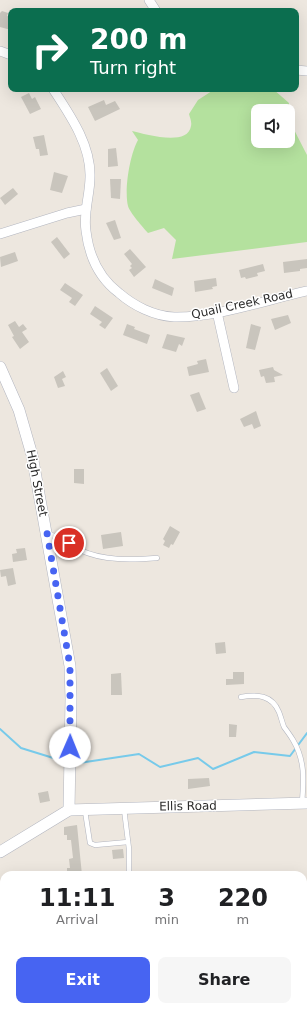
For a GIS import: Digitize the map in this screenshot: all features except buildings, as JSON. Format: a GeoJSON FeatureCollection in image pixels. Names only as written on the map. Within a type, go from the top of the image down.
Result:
{"type":"FeatureCollection","features":[{"type":"Feature","properties":{"kind":"street","name":"Quail Creek Road"},"geometry":{"type":"LineString","coordinates":[[56,92],[74,121],[90,165],[86,209],[86,236],[96,268],[104,279],[122,296],[141,307],[159,314],[173,317],[217,312],[307,291]]}},
{"type":"Feature","properties":{"kind":"street"},"geometry":{"type":"LineString","coordinates":[[0,234],[67,213],[86,209]]}},
{"type":"Feature","properties":{"kind":"street"},"geometry":{"type":"LineString","coordinates":[[217,312],[234,388]]}},
{"type":"Feature","properties":{"kind":"street","name":"High Street"},"geometry":{"type":"LineString","coordinates":[[0,368],[27,432],[47,533],[70,666],[71,699],[69,810]]}},
{"type":"Feature","properties":{"kind":"street","name":"Ellis Road"},"geometry":{"type":"LineString","coordinates":[[69,810],[304,803]]}},
{"type":"Feature","properties":{"kind":"street"},"geometry":{"type":"LineString","coordinates":[[0,852],[69,810]]}},
{"type":"Feature","properties":{"kind":"lane"},"geometry":{"type":"LineString","coordinates":[[47,533],[58,536],[80,550],[97,555],[132,560],[157,558]]}},
{"type":"Feature","properties":{"kind":"lane"},"geometry":{"type":"LineString","coordinates":[[241,697],[254,694],[265,697],[273,702],[279,711],[283,726],[301,757],[304,773],[304,803]]}},
{"type":"Feature","properties":{"kind":"lane"},"geometry":{"type":"LineString","coordinates":[[124,808],[128,842],[129,871]]}},
{"type":"Feature","properties":{"kind":"lane"},"geometry":{"type":"LineString","coordinates":[[85,809],[90,843],[95,845],[128,842]]}},
{"type":"Feature","properties":{"kind":"green space"},"geometry":{"type":"Polygon","coordinates":[[[210,92],[276,92],[289,103],[251,104],[251,148],[295,148],[295,132],[307,155],[307,242],[172,259],[176,240],[164,228],[148,233],[128,206],[127,182],[132,154],[138,140],[132,131],[165,138],[174,138],[182,136],[188,132],[191,122],[189,114],[198,100],[210,92]]]}},
{"type":"Feature","properties":{"kind":"waterway"},"geometry":{"type":"LineString","coordinates":[[0,729],[21,748],[63,761]]}},
{"type":"Feature","properties":{"kind":"waterway"},"geometry":{"type":"LineString","coordinates":[[79,763],[139,754],[160,767],[198,758],[213,769],[254,752],[290,756],[307,733]]}},
{"type":"Feature","properties":{"kind":"route"},"geometry":{"type":"LineString","coordinates":[[69,543],[58,536],[47,533],[70,666],[70,747]]}}]}
